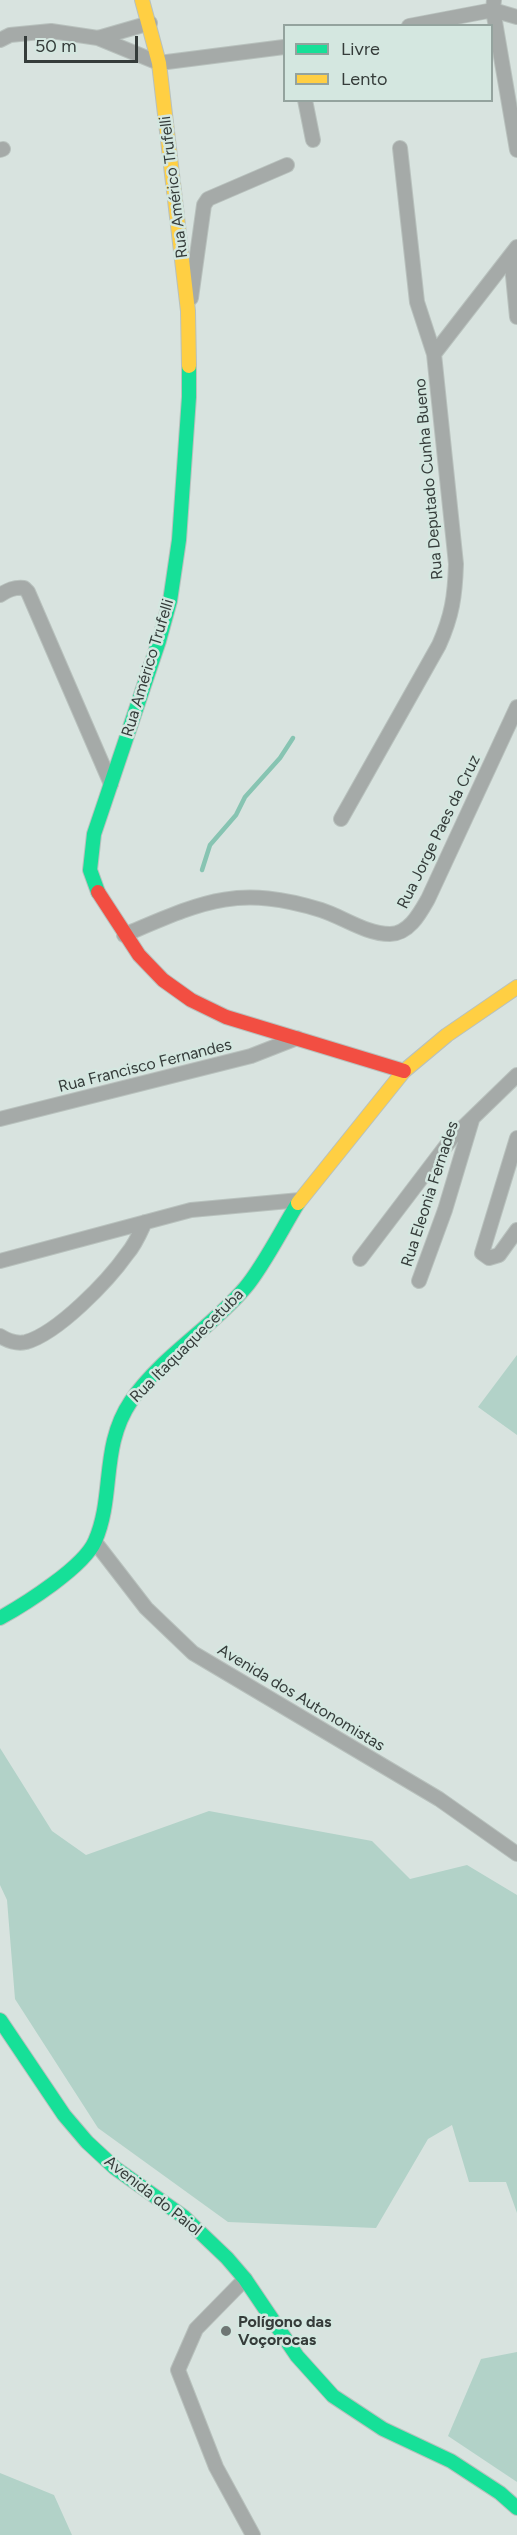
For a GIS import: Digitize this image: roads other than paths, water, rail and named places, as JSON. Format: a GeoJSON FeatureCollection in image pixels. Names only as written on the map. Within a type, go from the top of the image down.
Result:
{"type":"FeatureCollection","features":[{"type":"Feature","properties":{"kind":"street","name":"Rua Américo Trufelli"},"geometry":{"type":"LineString","coordinates":[[142,0],[159,63],[188,311],[189,397],[179,540],[170,601],[159,641],[94,834],[90,855],[91,874],[101,901],[149,969],[199,1006],[226,1017],[404,1071]]}},
{"type":"Feature","properties":{"kind":"street"},"geometry":{"type":"LineString","coordinates":[[493,5],[517,150]]}},
{"type":"Feature","properties":{"kind":"street"},"geometry":{"type":"LineString","coordinates":[[417,24],[493,5],[517,17]]}},
{"type":"Feature","properties":{"kind":"street"},"geometry":{"type":"LineString","coordinates":[[98,38],[150,23]]}},
{"type":"Feature","properties":{"kind":"street"},"geometry":{"type":"LineString","coordinates":[[0,40],[10,35],[51,31],[98,38],[159,63],[283,47]]}},
{"type":"Feature","properties":{"kind":"street"},"geometry":{"type":"LineString","coordinates":[[304,102],[313,140]]}},
{"type":"Feature","properties":{"kind":"street","name":"Rua Deputado Cunha Bueno"},"geometry":{"type":"LineString","coordinates":[[340,819],[439,645],[452,615],[456,564],[434,354],[417,302],[400,148]]}},
{"type":"Feature","properties":{"kind":"street"},"geometry":{"type":"LineString","coordinates":[[188,311],[197,267],[204,205],[215,196],[287,165]]}},
{"type":"Feature","properties":{"kind":"street"},"geometry":{"type":"LineString","coordinates":[[434,354],[514,251]]}},
{"type":"Feature","properties":{"kind":"street"},"geometry":{"type":"LineString","coordinates":[[514,251],[517,317]]}},
{"type":"Feature","properties":{"kind":"street"},"geometry":{"type":"LineString","coordinates":[[0,595],[11,588],[18,587],[28,592],[111,784]]}},
{"type":"Feature","properties":{"kind":"street","name":"Rua Jorge Paes da Cruz"},"geometry":{"type":"LineString","coordinates":[[124,935],[184,909],[220,898],[261,897],[290,901],[338,915],[374,932],[392,934],[402,930],[416,920],[428,898],[517,707]]}},
{"type":"Feature","properties":{"kind":"street","name":"Rua Itaquaquecetuba"},"geometry":{"type":"LineString","coordinates":[[0,1618],[22,1606],[62,1576],[84,1556],[95,1542],[103,1510],[111,1448],[120,1418],[133,1398],[155,1373],[244,1288],[300,1200],[404,1071],[447,1035],[517,987]]}},
{"type":"Feature","properties":{"kind":"street","name":"Rua Francisco Fernandes"},"geometry":{"type":"LineString","coordinates":[[0,1119],[251,1056],[297,1038]]}},
{"type":"Feature","properties":{"kind":"street"},"geometry":{"type":"LineString","coordinates":[[360,1258],[452,1138],[517,1075]]}},
{"type":"Feature","properties":{"kind":"street","name":"Rua Eleonia Fernades"},"geometry":{"type":"LineString","coordinates":[[419,1281],[445,1210],[472,1118]]}},
{"type":"Feature","properties":{"kind":"street"},"geometry":{"type":"LineString","coordinates":[[517,1138],[482,1249],[484,1256],[489,1258],[499,1255],[517,1230]]}},
{"type":"Feature","properties":{"kind":"street"},"geometry":{"type":"LineString","coordinates":[[0,1260],[191,1210],[300,1200]]}},
{"type":"Feature","properties":{"kind":"street"},"geometry":{"type":"LineString","coordinates":[[0,1336],[14,1343],[26,1342],[65,1318],[106,1280],[129,1253],[145,1222]]}},
{"type":"Feature","properties":{"kind":"street","name":"Avenida dos Autonomistas"},"geometry":{"type":"LineString","coordinates":[[95,1542],[146,1608],[193,1653],[439,1799],[517,1854]]}},
{"type":"Feature","properties":{"kind":"street","name":"Avenida do Paiol"},"geometry":{"type":"LineString","coordinates":[[0,2020],[51,2096],[87,2142],[115,2168],[184,2217],[245,2279],[297,2356],[333,2396],[383,2429],[451,2461],[500,2493],[517,2508]]}},
{"type":"Feature","properties":{"kind":"street"},"geometry":{"type":"LineString","coordinates":[[245,2279],[196,2329],[178,2370],[216,2467],[252,2535]]}},
{"type":"Feature","properties":{"kind":"waterway"},"geometry":{"type":"LineString","coordinates":[[202,870],[210,845],[236,815],[245,797],[280,758],[293,738]]}},
{"type":"Feature","properties":{"kind":"place","name":"Polígono das Voçorocas"},"geometry":{"type":"Point","coordinates":[226,2331]}}]}
